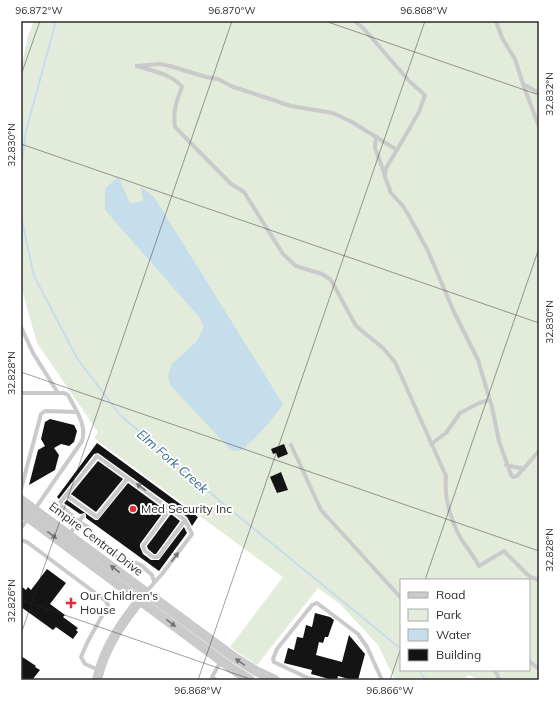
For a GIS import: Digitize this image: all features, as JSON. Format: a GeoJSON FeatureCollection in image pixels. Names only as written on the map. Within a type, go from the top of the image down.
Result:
{"type":"FeatureCollection","features":[{"type":"Feature","properties":{"kind":"street","name":"Empire Central Drive"},"geometry":{"type":"LineString","coordinates":[[21,500],[28,513],[143,596],[246,665],[275,680]]}},
{"type":"Feature","properties":{"kind":"street","name":"Empire Central Drive"},"geometry":{"type":"LineString","coordinates":[[28,513],[69,535],[221,661],[250,680]]}},
{"type":"Feature","properties":{"kind":"street"},"geometry":{"type":"LineString","coordinates":[[99,675],[105,654],[115,635],[143,596]]}},
{"type":"Feature","properties":{"kind":"lane"},"geometry":{"type":"LineString","coordinates":[[355,21],[364,29],[410,82],[425,95],[418,112],[386,168],[385,177]]}},
{"type":"Feature","properties":{"kind":"lane"},"geometry":{"type":"LineString","coordinates":[[496,21],[502,38],[515,59],[539,127]]}},
{"type":"Feature","properties":{"kind":"lane"},"geometry":{"type":"LineString","coordinates":[[397,150],[352,122],[333,113],[291,106],[231,86],[218,79],[206,77],[170,66],[160,64],[137,66],[170,77],[178,82],[182,87],[176,100],[173,116],[175,127],[230,184],[244,192],[283,254],[289,261],[308,270],[322,274],[331,280],[356,326],[383,348],[395,362],[446,476],[446,494],[453,520],[460,537],[479,566],[504,551],[529,578],[539,580]]}},
{"type":"Feature","properties":{"kind":"lane"},"geometry":{"type":"LineString","coordinates":[[523,84],[539,93]]}},
{"type":"Feature","properties":{"kind":"lane"},"geometry":{"type":"LineString","coordinates":[[376,137],[375,148],[391,193],[408,214],[431,258],[454,312],[478,360],[490,400],[499,441],[506,465],[511,475],[513,477],[517,476],[539,451]]}},
{"type":"Feature","properties":{"kind":"lane"},"geometry":{"type":"LineString","coordinates":[[21,327],[33,353],[58,393]]}},
{"type":"Feature","properties":{"kind":"lane"},"geometry":{"type":"LineString","coordinates":[[21,393],[64,393],[68,395],[84,426],[82,441],[28,513],[21,528]]}},
{"type":"Feature","properties":{"kind":"lane"},"geometry":{"type":"LineString","coordinates":[[431,444],[446,433],[460,413],[472,406],[490,400]]}},
{"type":"Feature","properties":{"kind":"lane"},"geometry":{"type":"LineString","coordinates":[[21,489],[41,414],[45,410],[77,412]]}},
{"type":"Feature","properties":{"kind":"lane"},"geometry":{"type":"LineString","coordinates":[[291,444],[321,510],[400,597]]}},
{"type":"Feature","properties":{"kind":"lane"},"geometry":{"type":"LineString","coordinates":[[143,596],[154,581],[162,574],[192,534],[185,520],[97,456],[59,504],[79,522],[88,527],[104,548],[109,549],[116,557],[141,565],[152,574],[154,581]]}},
{"type":"Feature","properties":{"kind":"lane"},"geometry":{"type":"LineString","coordinates":[[506,465],[524,469]]}},
{"type":"Feature","properties":{"kind":"lane"},"geometry":{"type":"LineString","coordinates":[[66,495],[97,517],[128,478]]}},
{"type":"Feature","properties":{"kind":"lane"},"geometry":{"type":"LineString","coordinates":[[170,509],[144,546],[145,551],[153,557],[158,557],[185,520]]}},
{"type":"Feature","properties":{"kind":"lane"},"geometry":{"type":"LineString","coordinates":[[69,535],[83,516]]}},
{"type":"Feature","properties":{"kind":"lane"},"geometry":{"type":"LineString","coordinates":[[21,540],[27,542],[106,601],[108,605],[81,657],[86,664],[99,675]]}},
{"type":"Feature","properties":{"kind":"lane"},"geometry":{"type":"LineString","coordinates":[[316,680],[308,679],[274,662],[273,659],[277,649],[312,605],[316,603],[358,634],[367,647],[382,680]]}},
{"type":"Feature","properties":{"kind":"lane"},"geometry":{"type":"LineString","coordinates":[[216,680],[212,677],[221,661]]}},
{"type":"Feature","properties":{"kind":"lane"},"geometry":{"type":"LineString","coordinates":[[530,662],[539,669]]}},
{"type":"Feature","properties":{"kind":"lane"},"geometry":{"type":"LineString","coordinates":[[495,671],[498,674],[499,680]]}},
{"type":"Feature","properties":{"kind":"green space"},"geometry":{"type":"Polygon","coordinates":[[[34,21],[539,21],[539,680],[477,680],[470,675],[461,680],[395,680],[378,645],[341,605],[318,588],[257,665],[230,647],[283,577],[94,438],[98,432],[37,343],[21,286],[21,68],[28,36],[34,21]]]}},
{"type":"Feature","properties":{"kind":"water"},"geometry":{"type":"Polygon","coordinates":[[[118,176],[130,203],[143,201],[141,187],[154,197],[283,404],[255,438],[243,449],[238,451],[229,448],[170,385],[168,375],[172,364],[197,341],[204,327],[199,317],[105,210],[105,189],[118,176]]]}},
{"type":"Feature","properties":{"kind":"building"},"geometry":{"type":"Polygon","coordinates":[[[50,419],[74,425],[77,431],[74,442],[69,446],[61,444],[54,448],[59,455],[55,470],[29,485],[38,450],[45,446],[41,439],[45,422],[50,419]]]}},
{"type":"Feature","properties":{"kind":"building"},"geometry":{"type":"Polygon","coordinates":[[[97,443],[198,517],[192,526],[187,517],[98,453],[94,454],[59,499],[57,497],[97,443]]]}},
{"type":"Feature","properties":{"kind":"building"},"geometry":{"type":"Polygon","coordinates":[[[284,444],[288,454],[278,458],[276,453],[273,454],[271,449],[284,444]]]}},
{"type":"Feature","properties":{"kind":"building"},"geometry":{"type":"Polygon","coordinates":[[[98,461],[123,479],[96,512],[71,494],[98,461]]]}},
{"type":"Feature","properties":{"kind":"building"},"geometry":{"type":"Polygon","coordinates":[[[281,472],[288,490],[277,493],[270,477],[281,472]]]}},
{"type":"Feature","properties":{"kind":"building"},"geometry":{"type":"Polygon","coordinates":[[[128,483],[165,510],[140,544],[143,554],[151,560],[159,560],[184,527],[187,533],[159,571],[86,518],[85,513],[80,514],[64,503],[67,500],[95,520],[98,520],[128,483]]]}},
{"type":"Feature","properties":{"kind":"building"},"geometry":{"type":"Polygon","coordinates":[[[171,514],[180,521],[156,554],[154,554],[148,549],[147,546],[171,514]]]}},
{"type":"Feature","properties":{"kind":"building"},"geometry":{"type":"Polygon","coordinates":[[[47,569],[66,583],[50,604],[65,615],[63,617],[78,628],[76,630],[78,632],[73,639],[56,627],[53,630],[21,607],[21,586],[26,590],[28,587],[31,590],[47,569]]]}},
{"type":"Feature","properties":{"kind":"building"},"geometry":{"type":"Polygon","coordinates":[[[315,613],[330,617],[334,620],[328,637],[325,637],[323,643],[319,642],[316,655],[342,662],[349,635],[365,654],[358,680],[338,676],[337,680],[333,680],[311,674],[312,670],[284,663],[288,648],[294,650],[297,637],[303,638],[306,625],[312,627],[315,613]]]}},
{"type":"Feature","properties":{"kind":"building"},"geometry":{"type":"Polygon","coordinates":[[[21,656],[40,670],[32,680],[25,680],[21,677],[21,656]]]}},
{"type":"Feature","properties":{"kind":"waterway","name":"Elm Fork Creek"},"geometry":{"type":"LineString","coordinates":[[21,168],[26,131],[56,21]]}},
{"type":"Feature","properties":{"kind":"waterway","name":"Elm Fork Creek"},"geometry":{"type":"LineString","coordinates":[[21,216],[34,276],[77,358],[120,415],[226,506],[400,648]]}},
{"type":"Feature","properties":{"kind":"waterway","name":"Elm Fork Creek"},"geometry":{"type":"LineString","coordinates":[[419,671],[426,680]]}},
{"type":"Feature","properties":{"kind":"place","name":"Med Security Inc"},"geometry":{"type":"Point","coordinates":[133,509]}},
{"type":"Feature","properties":{"kind":"place","name":"Our Children's House"},"geometry":{"type":"Point","coordinates":[71,603]}}]}
